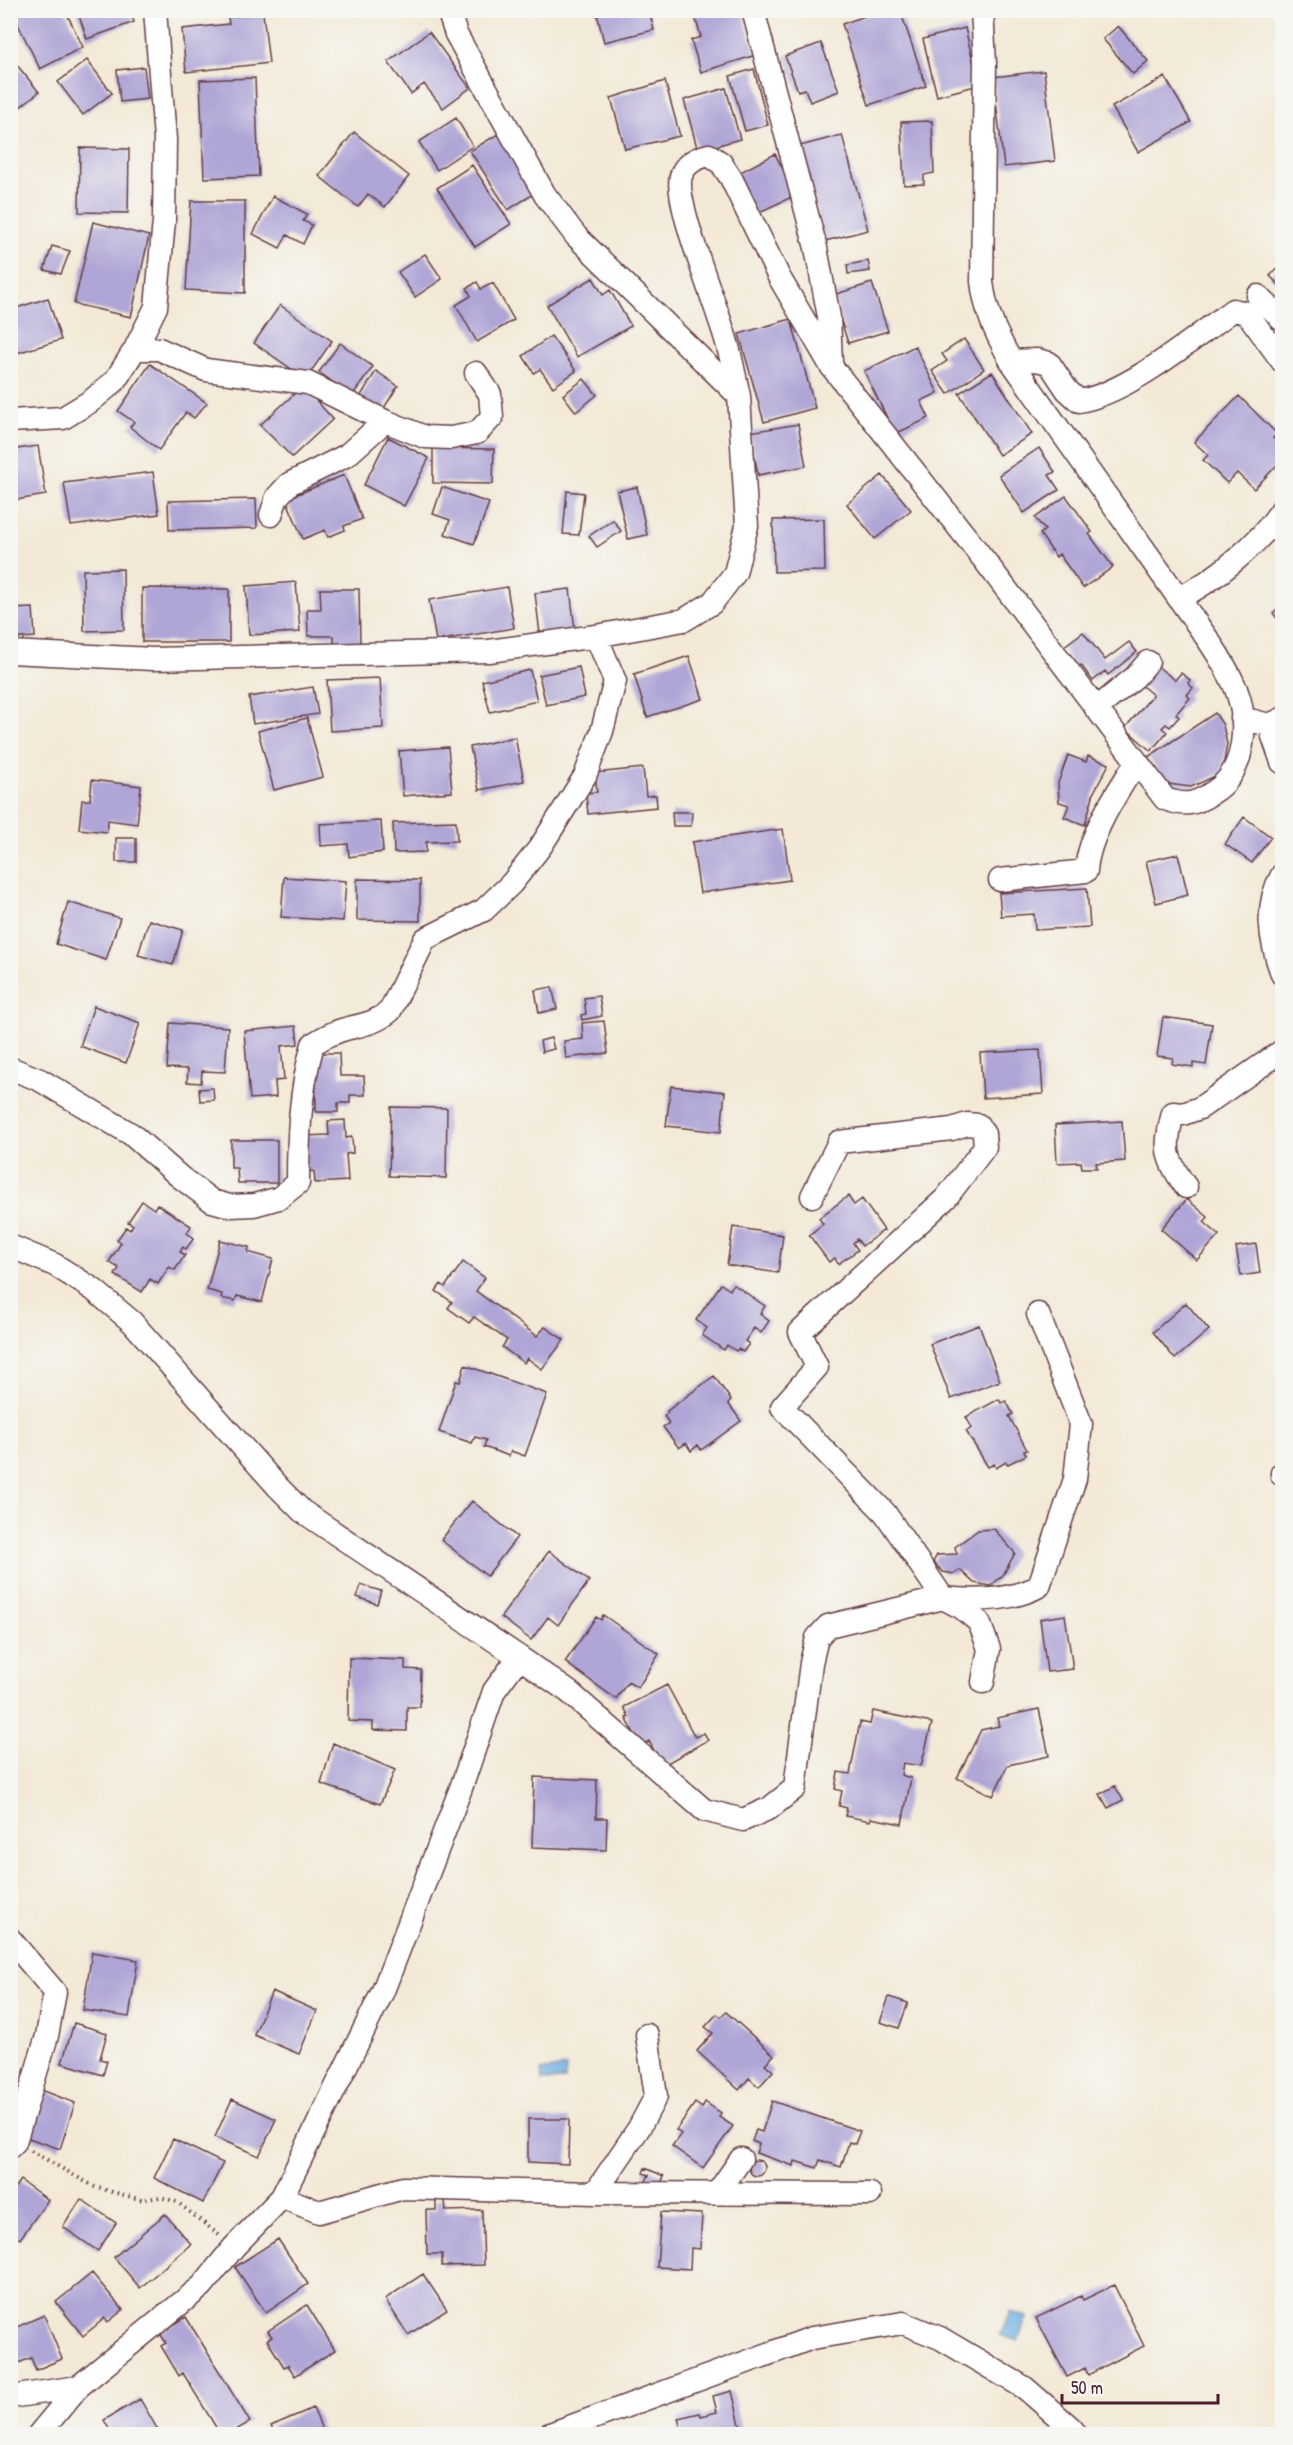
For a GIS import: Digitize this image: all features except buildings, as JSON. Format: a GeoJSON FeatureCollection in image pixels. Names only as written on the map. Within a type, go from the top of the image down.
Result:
{"type":"FeatureCollection","features":[{"type":"Feature","properties":{"kind":"street"},"geometry":{"type":"LineString","coordinates":[[10,421],[63,418],[91,400],[115,381],[135,349],[156,307],[164,221],[165,139],[155,10]]}},
{"type":"Feature","properties":{"kind":"street"},"geometry":{"type":"LineString","coordinates":[[448,10],[456,34],[545,195],[576,236],[739,396]]}},
{"type":"Feature","properties":{"kind":"street"},"geometry":{"type":"LineString","coordinates":[[753,10],[816,249],[829,317],[831,366]]}},
{"type":"Feature","properties":{"kind":"street"},"geometry":{"type":"LineString","coordinates":[[10,652],[153,659],[489,651],[684,621],[712,603],[735,573],[747,526],[739,396],[727,342],[682,205],[680,177],[687,165],[697,158],[709,155],[721,163],[731,178],[779,277],[831,366],[985,561],[1165,799],[1182,805],[1201,800],[1221,788],[1233,774],[1242,754],[1242,718],[1238,692],[1229,672],[1011,361],[993,329],[985,306],[982,282],[985,63],[982,10]]}},
{"type":"Feature","properties":{"kind":"street"},"geometry":{"type":"LineString","coordinates":[[1258,296],[1282,319]]}},
{"type":"Feature","properties":{"kind":"street"},"geometry":{"type":"LineString","coordinates":[[1011,361],[1037,360],[1049,363],[1067,390],[1079,402],[1096,399],[1125,384],[1233,310],[1247,313],[1282,361]]}},
{"type":"Feature","properties":{"kind":"street"},"geometry":{"type":"LineString","coordinates":[[135,349],[159,349],[206,370],[308,383],[385,421],[425,437],[451,438],[477,433],[492,417],[490,394],[476,373]]}},
{"type":"Feature","properties":{"kind":"street"},"geometry":{"type":"LineString","coordinates":[[272,515],[277,497],[289,484],[347,455],[385,421]]}},
{"type":"Feature","properties":{"kind":"street"},"geometry":{"type":"LineString","coordinates":[[1179,598],[1198,589],[1233,562],[1282,510]]}},
{"type":"Feature","properties":{"kind":"street"},"geometry":{"type":"LineString","coordinates":[[10,1068],[40,1080],[131,1134],[180,1177],[212,1201],[230,1206],[254,1205],[279,1198],[298,1183],[298,1124],[304,1081],[313,1044],[349,1028],[380,1020],[390,1011],[425,939],[484,910],[512,883],[541,846],[585,777],[602,730],[615,681],[596,636]]}},
{"type":"Feature","properties":{"kind":"street"},"geometry":{"type":"LineString","coordinates":[[1096,710],[1135,677],[1148,662]]}},
{"type":"Feature","properties":{"kind":"street"},"geometry":{"type":"LineString","coordinates":[[1242,718],[1276,722],[1282,762]]}},
{"type":"Feature","properties":{"kind":"street"},"geometry":{"type":"LineString","coordinates":[[1000,880],[1086,871],[1087,854],[1136,763]]}},
{"type":"Feature","properties":{"kind":"street"},"geometry":{"type":"LineString","coordinates":[[1282,874],[1269,912],[1273,941],[1282,974]]}},
{"type":"Feature","properties":{"kind":"street"},"geometry":{"type":"LineString","coordinates":[[1186,1188],[1172,1167],[1167,1151],[1173,1113],[1183,1114],[1200,1108],[1282,1051]]}},
{"type":"Feature","properties":{"kind":"street"},"geometry":{"type":"LineString","coordinates":[[812,1196],[839,1142],[952,1129],[967,1124],[978,1125],[984,1134],[985,1146],[946,1198],[800,1332],[817,1367],[783,1407],[885,1513],[943,1598],[962,1608],[979,1622],[989,1648],[983,1682]]}},
{"type":"Feature","properties":{"kind":"street"},"geometry":{"type":"LineString","coordinates":[[10,1246],[55,1265],[94,1290],[132,1322],[302,1511],[569,1692],[704,1810],[743,1820],[770,1808],[795,1788],[811,1663],[817,1638],[828,1626],[943,1598],[962,1600],[1024,1594],[1039,1586],[1075,1479],[1081,1424],[1038,1314]]}},
{"type":"Feature","properties":{"kind":"street"},"geometry":{"type":"LineString","coordinates":[[39,2434],[78,2386],[202,2286],[234,2247],[282,2197],[383,1990],[461,1788],[494,1691],[519,1657]]}},
{"type":"Feature","properties":{"kind":"street"},"geometry":{"type":"LineString","coordinates":[[10,1939],[55,1992],[47,2036],[12,2143]]}},
{"type":"Feature","properties":{"kind":"street"},"geometry":{"type":"LineString","coordinates":[[595,2193],[639,2128],[656,2096],[647,2035]]}},
{"type":"Feature","properties":{"kind":"street"},"geometry":{"type":"LineString","coordinates":[[718,2192],[741,2159]]}},
{"type":"Feature","properties":{"kind":"street"},"geometry":{"type":"LineString","coordinates":[[282,2197],[319,2211],[404,2188],[595,2193],[870,2194]]}},
{"type":"Feature","properties":{"kind":"street"},"geometry":{"type":"LineString","coordinates":[[550,2434],[812,2338],[903,2323],[940,2338],[1025,2388],[1076,2434]]}},
{"type":"Feature","properties":{"kind":"street"},"geometry":{"type":"LineString","coordinates":[[10,2397],[78,2386]]}},
{"type":"Feature","properties":{"kind":"path"},"geometry":{"type":"LineString","coordinates":[[12,2143],[95,2187],[142,2200],[160,2197],[177,2202],[234,2247]]}},
{"type":"Feature","properties":{"kind":"water"},"geometry":{"type":"Polygon","coordinates":[[[566,2067],[565,2080],[542,2081],[541,2071],[566,2067]]]}},
{"type":"Feature","properties":{"kind":"water"},"geometry":{"type":"Polygon","coordinates":[[[1010,2312],[1027,2317],[1018,2341],[1000,2335],[1010,2312]]]}}]}
